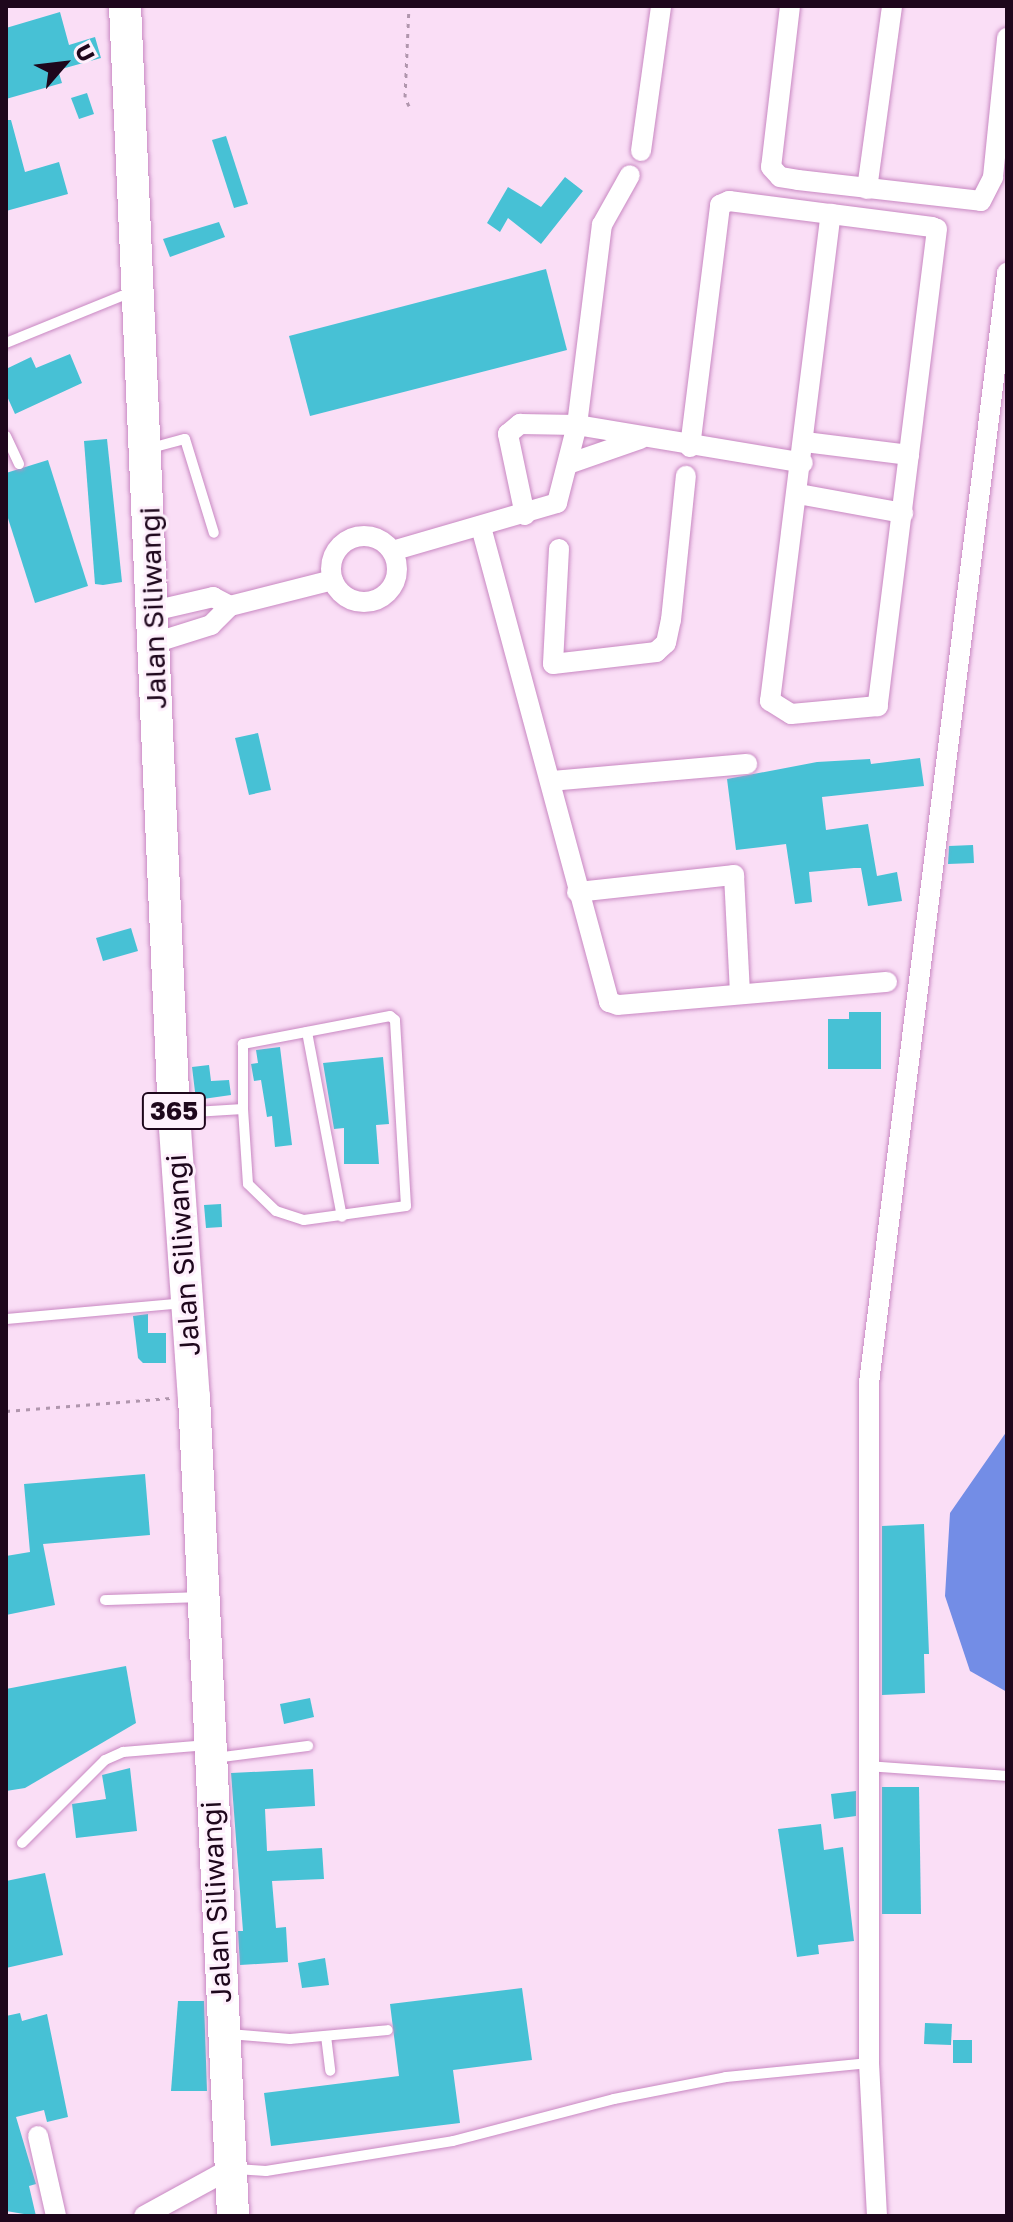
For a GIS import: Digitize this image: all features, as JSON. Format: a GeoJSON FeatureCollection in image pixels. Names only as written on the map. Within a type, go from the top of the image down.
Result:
{"type":"FeatureCollection","features":[{"type":"Feature","properties":{"kind":"main road","name":"Jalan Siliwangi"},"geometry":{"type":"LineString","coordinates":[[125,6],[174,1114],[194,1397],[208,1752],[233,2216]]}},
{"type":"Feature","properties":{"kind":"street"},"geometry":{"type":"LineString","coordinates":[[641,151],[661,6]]}},
{"type":"Feature","properties":{"kind":"street"},"geometry":{"type":"LineString","coordinates":[[790,6],[771,167],[780,177],[981,201],[993,177],[1007,38]]}},
{"type":"Feature","properties":{"kind":"street"},"geometry":{"type":"LineString","coordinates":[[867,189],[892,6]]}},
{"type":"Feature","properties":{"kind":"street"},"geometry":{"type":"LineString","coordinates":[[392,551],[525,515],[557,503],[577,425],[602,225],[630,175]]}},
{"type":"Feature","properties":{"kind":"street"},"geometry":{"type":"LineString","coordinates":[[690,447],[720,205],[729,201],[831,214],[938,230],[880,703],[791,714],[770,701],[803,463],[831,214]]}},
{"type":"Feature","properties":{"kind":"street"},"geometry":{"type":"LineString","coordinates":[[877,2216],[869,2063],[866,1766],[869,1383],[1007,273]]}},
{"type":"Feature","properties":{"kind":"street"},"geometry":{"type":"LineString","coordinates":[[525,515],[509,430],[520,424],[577,425],[640,439],[803,463]]}},
{"type":"Feature","properties":{"kind":"street"},"geometry":{"type":"LineString","coordinates":[[568,464],[640,439]]}},
{"type":"Feature","properties":{"kind":"street"},"geometry":{"type":"LineString","coordinates":[[805,442],[909,455]]}},
{"type":"Feature","properties":{"kind":"street"},"geometry":{"type":"LineString","coordinates":[[518,670],[645,655],[666,643],[686,476]]}},
{"type":"Feature","properties":{"kind":"street"},"geometry":{"type":"LineString","coordinates":[[798,494],[903,513]]}},
{"type":"Feature","properties":{"kind":"street"},"geometry":{"type":"LineString","coordinates":[[481,527],[609,1002],[618,1005],[887,982]]}},
{"type":"Feature","properties":{"kind":"street"},"geometry":{"type":"LineString","coordinates":[[375,537],[392,551],[396,580],[376,601],[353,601],[333,580],[333,558],[346,540],[375,537]]}},
{"type":"Feature","properties":{"kind":"street"},"geometry":{"type":"LineString","coordinates":[[553,664],[559,549]]}},
{"type":"Feature","properties":{"kind":"street"},"geometry":{"type":"LineString","coordinates":[[154,627],[211,625],[230,606],[333,580]]}},
{"type":"Feature","properties":{"kind":"street"},"geometry":{"type":"LineString","coordinates":[[154,627],[213,597],[230,606]]}},
{"type":"Feature","properties":{"kind":"street"},"geometry":{"type":"LineString","coordinates":[[551,781],[747,764]]}},
{"type":"Feature","properties":{"kind":"street"},"geometry":{"type":"LineString","coordinates":[[577,892],[734,875],[740,993]]}},
{"type":"Feature","properties":{"kind":"street"},"geometry":{"type":"LineString","coordinates":[[38,2136],[56,2216]]}},
{"type":"Feature","properties":{"kind":"street"},"geometry":{"type":"LineString","coordinates":[[144,2216],[230,2169]]}},
{"type":"Feature","properties":{"kind":"lane"},"geometry":{"type":"LineString","coordinates":[[6,343],[136,290]]}},
{"type":"Feature","properties":{"kind":"lane"},"geometry":{"type":"LineString","coordinates":[[6,436],[19,464]]}},
{"type":"Feature","properties":{"kind":"lane"},"geometry":{"type":"LineString","coordinates":[[146,449],[185,439],[214,533]]}},
{"type":"Feature","properties":{"kind":"lane"},"geometry":{"type":"LineString","coordinates":[[383,1013],[395,1020],[409,1198],[398,1210],[304,1220],[262,1201],[248,1184],[243,1109],[243,1044],[383,1013]]}},
{"type":"Feature","properties":{"kind":"lane"},"geometry":{"type":"LineString","coordinates":[[307,1032],[342,1217]]}},
{"type":"Feature","properties":{"kind":"lane"},"geometry":{"type":"LineString","coordinates":[[174,1114],[243,1109]]}},
{"type":"Feature","properties":{"kind":"lane"},"geometry":{"type":"LineString","coordinates":[[7,1318],[186,1303]]}},
{"type":"Feature","properties":{"kind":"lane"},"geometry":{"type":"LineString","coordinates":[[105,1600],[202,1597]]}},
{"type":"Feature","properties":{"kind":"lane"},"geometry":{"type":"LineString","coordinates":[[22,1843],[105,1760],[123,1752],[208,1752],[308,1746]]}},
{"type":"Feature","properties":{"kind":"lane"},"geometry":{"type":"LineString","coordinates":[[866,1766],[1007,1776]]}},
{"type":"Feature","properties":{"kind":"lane"},"geometry":{"type":"LineString","coordinates":[[223,2034],[326,2036],[388,2030]]}},
{"type":"Feature","properties":{"kind":"lane"},"geometry":{"type":"LineString","coordinates":[[326,2036],[330,2071]]}},
{"type":"Feature","properties":{"kind":"lane"},"geometry":{"type":"LineString","coordinates":[[230,2169],[266,2171],[453,2141],[614,2099],[726,2077],[869,2063]]}},
{"type":"Feature","properties":{"kind":"path"},"geometry":{"type":"LineString","coordinates":[[409,6],[405,97],[409,106]]}},
{"type":"Feature","properties":{"kind":"path"},"geometry":{"type":"LineString","coordinates":[[6,1411],[194,1397]]}},
{"type":"Feature","properties":{"kind":"water"},"geometry":{"type":"Polygon","coordinates":[[[1007,1431],[1007,1692],[970,1671],[945,1596],[950,1513],[1007,1431]]]}},
{"type":"Feature","properties":{"kind":"building"},"geometry":{"type":"Polygon","coordinates":[[[60,12],[69,45],[95,37],[101,58],[58,70],[62,83],[6,99],[6,28],[60,12]]]}},
{"type":"Feature","properties":{"kind":"building"},"geometry":{"type":"Polygon","coordinates":[[[87,93],[94,114],[79,119],[71,98],[87,93]]]}},
{"type":"Feature","properties":{"kind":"building"},"geometry":{"type":"Polygon","coordinates":[[[6,120],[11,120],[25,172],[59,162],[68,194],[6,211],[6,120]]]}},
{"type":"Feature","properties":{"kind":"building"},"geometry":{"type":"Polygon","coordinates":[[[226,136],[248,204],[234,208],[212,140],[226,136]]]}},
{"type":"Feature","properties":{"kind":"building"},"geometry":{"type":"Polygon","coordinates":[[[565,177],[583,191],[541,244],[508,218],[500,232],[487,223],[508,187],[541,207],[565,177]]]}},
{"type":"Feature","properties":{"kind":"building"},"geometry":{"type":"Polygon","coordinates":[[[219,222],[225,237],[170,257],[163,239],[219,222]]]}},
{"type":"Feature","properties":{"kind":"building"},"geometry":{"type":"Polygon","coordinates":[[[546,269],[567,350],[310,416],[289,336],[546,269]]]}},
{"type":"Feature","properties":{"kind":"building"},"geometry":{"type":"Polygon","coordinates":[[[70,354],[82,383],[15,414],[6,394],[6,369],[31,357],[36,368],[70,354]]]}},
{"type":"Feature","properties":{"kind":"building"},"geometry":{"type":"Polygon","coordinates":[[[107,439],[122,582],[103,585],[95,584],[84,441],[107,439]]]}},
{"type":"Feature","properties":{"kind":"building"},"geometry":{"type":"Polygon","coordinates":[[[48,460],[88,586],[35,603],[6,512],[6,473],[48,460]]]}},
{"type":"Feature","properties":{"kind":"building"},"geometry":{"type":"Polygon","coordinates":[[[258,733],[271,790],[249,795],[235,738],[258,733]]]}},
{"type":"Feature","properties":{"kind":"building"},"geometry":{"type":"Polygon","coordinates":[[[920,758],[924,786],[822,797],[826,830],[868,824],[877,876],[897,872],[902,901],[868,906],[861,868],[854,868],[809,872],[812,902],[795,904],[786,844],[736,850],[727,779],[817,762],[870,759],[871,764],[920,758]]]}},
{"type":"Feature","properties":{"kind":"building"},"geometry":{"type":"Polygon","coordinates":[[[973,845],[974,863],[948,864],[949,846],[973,845]]]}},
{"type":"Feature","properties":{"kind":"building"},"geometry":{"type":"Polygon","coordinates":[[[131,928],[138,951],[103,961],[96,938],[131,928]]]}},
{"type":"Feature","properties":{"kind":"building"},"geometry":{"type":"Polygon","coordinates":[[[849,1012],[881,1012],[881,1069],[828,1069],[828,1019],[849,1019],[849,1012]]]}},
{"type":"Feature","properties":{"kind":"building"},"geometry":{"type":"Polygon","coordinates":[[[280,1047],[292,1145],[275,1147],[272,1116],[267,1117],[261,1080],[254,1081],[251,1064],[258,1063],[256,1050],[280,1047]]]}},
{"type":"Feature","properties":{"kind":"building"},"geometry":{"type":"Polygon","coordinates":[[[383,1057],[389,1124],[376,1125],[379,1164],[344,1164],[344,1128],[334,1129],[323,1063],[383,1057]]]}},
{"type":"Feature","properties":{"kind":"building"},"geometry":{"type":"Polygon","coordinates":[[[209,1065],[211,1081],[229,1080],[231,1095],[196,1100],[192,1067],[209,1065]]]}},
{"type":"Feature","properties":{"kind":"building"},"geometry":{"type":"Polygon","coordinates":[[[221,1204],[222,1227],[206,1228],[204,1205],[221,1204]]]}},
{"type":"Feature","properties":{"kind":"building"},"geometry":{"type":"Polygon","coordinates":[[[148,1314],[148,1333],[166,1333],[166,1363],[143,1363],[138,1358],[133,1316],[148,1314]]]}},
{"type":"Feature","properties":{"kind":"building"},"geometry":{"type":"Polygon","coordinates":[[[145,1474],[150,1535],[43,1544],[55,1605],[6,1615],[6,1556],[30,1552],[24,1484],[145,1474]]]}},
{"type":"Feature","properties":{"kind":"building"},"geometry":{"type":"Polygon","coordinates":[[[924,1524],[929,1654],[924,1654],[925,1693],[882,1695],[882,1526],[924,1524]]]}},
{"type":"Feature","properties":{"kind":"building"},"geometry":{"type":"Polygon","coordinates":[[[126,1666],[136,1723],[25,1788],[6,1791],[6,1689],[126,1666]]]}},
{"type":"Feature","properties":{"kind":"building"},"geometry":{"type":"Polygon","coordinates":[[[310,1698],[314,1717],[284,1724],[280,1704],[310,1698]]]}},
{"type":"Feature","properties":{"kind":"building"},"geometry":{"type":"Polygon","coordinates":[[[130,1768],[137,1831],[76,1838],[72,1804],[106,1799],[102,1775],[130,1768]]]}},
{"type":"Feature","properties":{"kind":"building"},"geometry":{"type":"Polygon","coordinates":[[[313,1769],[315,1806],[265,1809],[267,1851],[322,1848],[324,1879],[272,1881],[276,1928],[286,1927],[288,1962],[240,1965],[238,1931],[243,1931],[231,1773],[313,1769]]]}},
{"type":"Feature","properties":{"kind":"building"},"geometry":{"type":"Polygon","coordinates":[[[882,1787],[919,1787],[921,1914],[882,1914],[882,1787]]]}},
{"type":"Feature","properties":{"kind":"building"},"geometry":{"type":"Polygon","coordinates":[[[856,1791],[856,1816],[834,1819],[831,1794],[856,1791]]]}},
{"type":"Feature","properties":{"kind":"building"},"geometry":{"type":"Polygon","coordinates":[[[821,1824],[824,1850],[843,1847],[854,1941],[818,1945],[819,1954],[797,1957],[778,1829],[821,1824]]]}},
{"type":"Feature","properties":{"kind":"building"},"geometry":{"type":"Polygon","coordinates":[[[45,1873],[63,1955],[6,1968],[6,1881],[45,1873]]]}},
{"type":"Feature","properties":{"kind":"building"},"geometry":{"type":"Polygon","coordinates":[[[325,1958],[329,1985],[302,1988],[298,1963],[325,1958]]]}},
{"type":"Feature","properties":{"kind":"building"},"geometry":{"type":"Polygon","coordinates":[[[522,1988],[532,2060],[453,2070],[460,2123],[271,2146],[264,2093],[399,2076],[390,2004],[522,1988]]]}},
{"type":"Feature","properties":{"kind":"building"},"geometry":{"type":"Polygon","coordinates":[[[178,2001],[204,2001],[207,2091],[171,2091],[178,2001]]]}},
{"type":"Feature","properties":{"kind":"building"},"geometry":{"type":"Polygon","coordinates":[[[20,2013],[22,2021],[47,2014],[68,2117],[47,2122],[44,2110],[16,2117],[36,2184],[29,2186],[36,2216],[6,2211],[6,2016],[20,2013]]]}},
{"type":"Feature","properties":{"kind":"building"},"geometry":{"type":"Polygon","coordinates":[[[925,2023],[952,2024],[951,2045],[924,2044],[925,2023]]]}},
{"type":"Feature","properties":{"kind":"building"},"geometry":{"type":"Polygon","coordinates":[[[953,2040],[972,2040],[972,2063],[953,2063],[953,2040]]]}}]}
